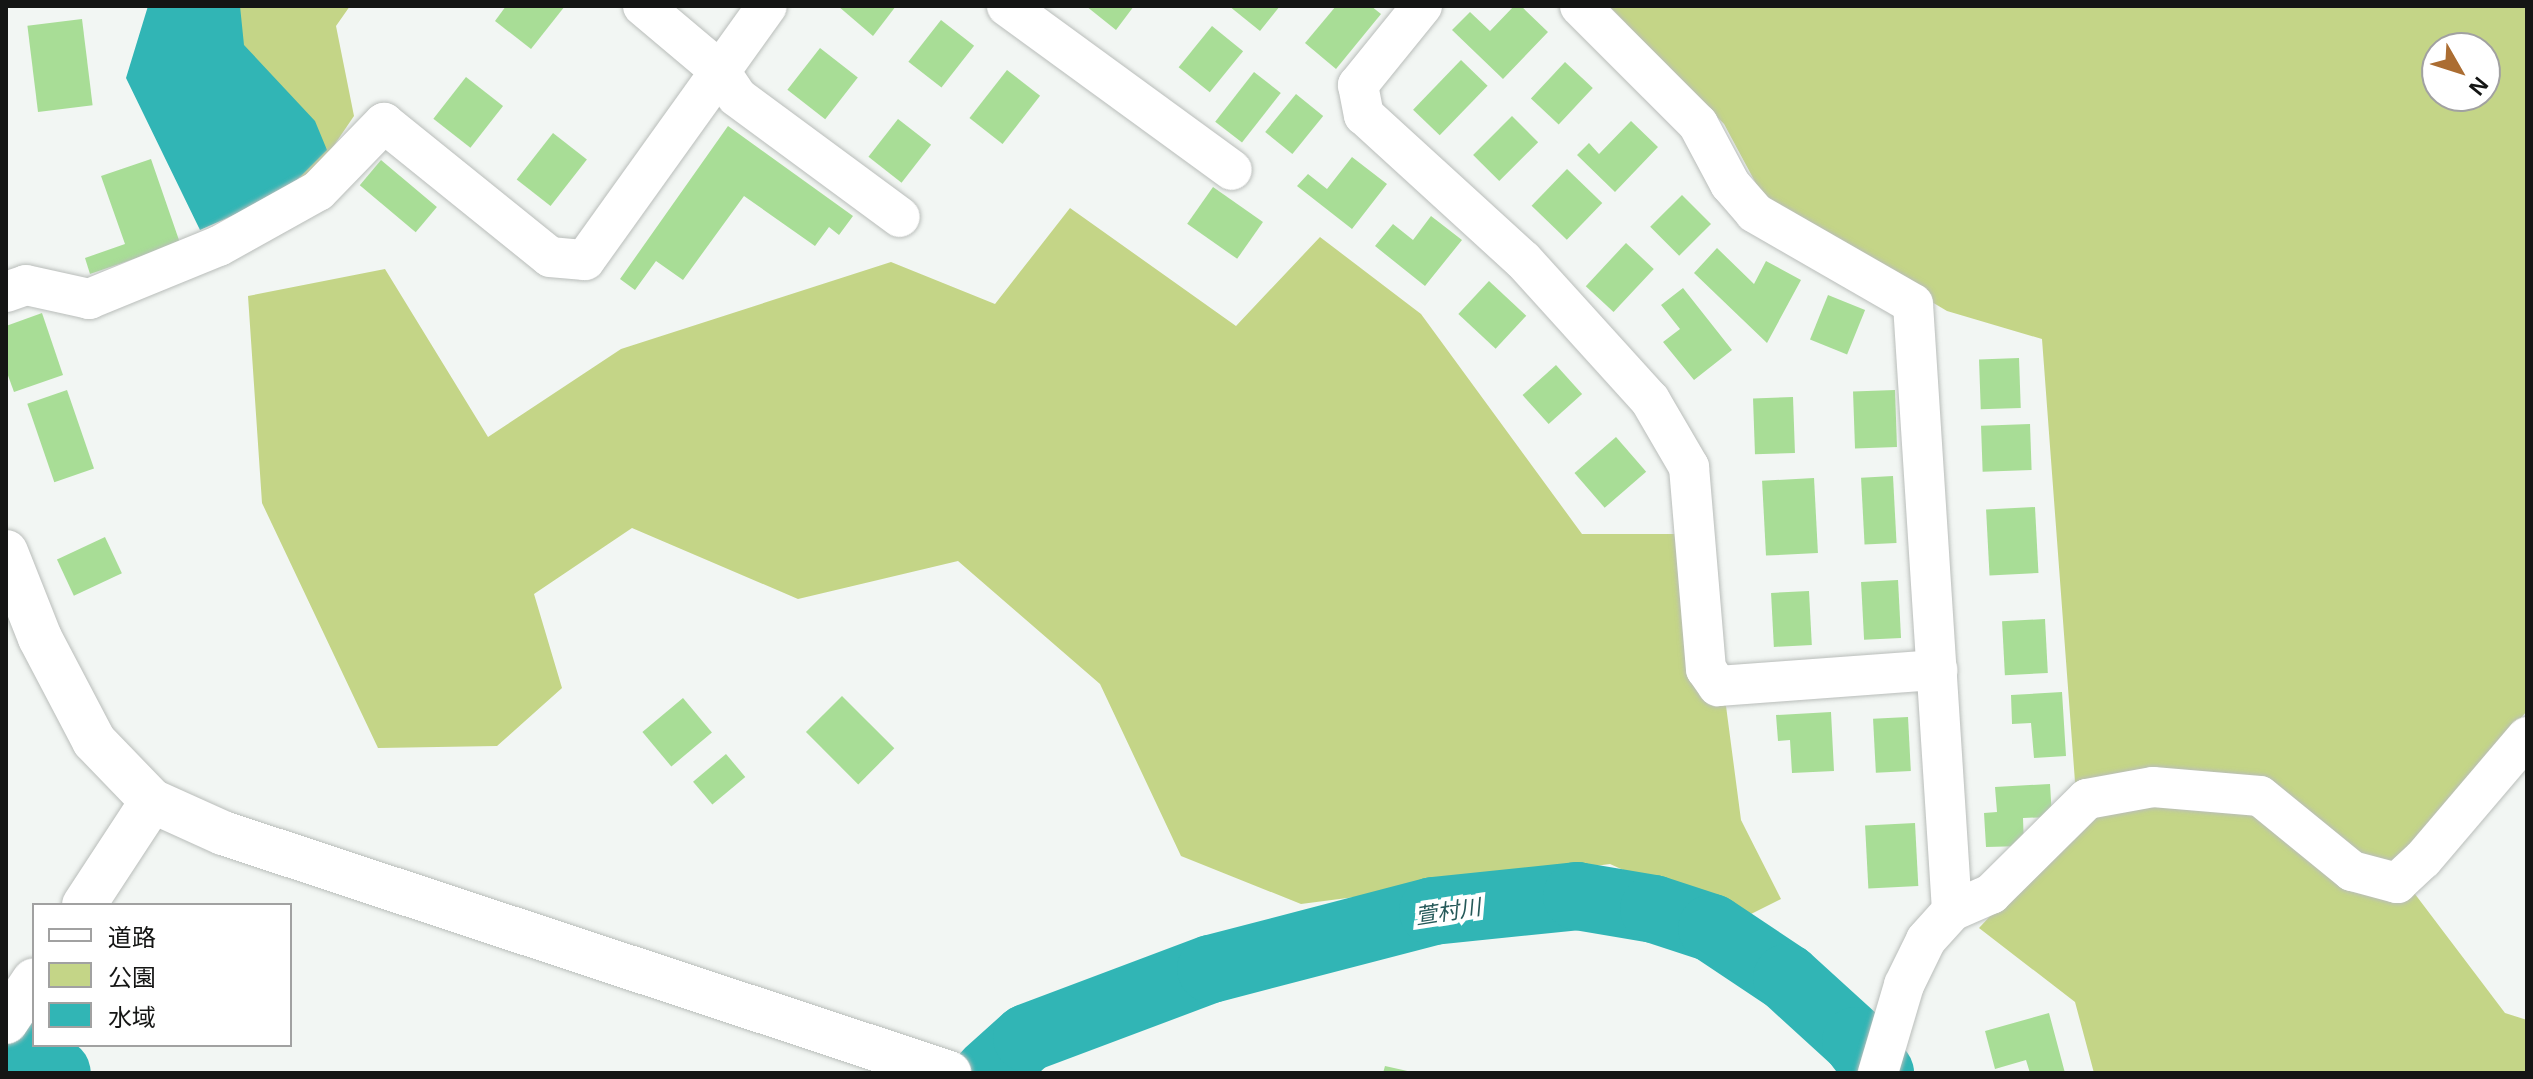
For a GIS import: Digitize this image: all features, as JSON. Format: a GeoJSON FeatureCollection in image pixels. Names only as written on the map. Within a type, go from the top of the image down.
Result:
{"type":"FeatureCollection","features":[{"type":"Feature","properties":{"kind":"street"},"geometry":{"type":"LineString","coordinates":[[643,6],[719,70],[737,97],[900,217]]}},
{"type":"Feature","properties":{"kind":"street"},"geometry":{"type":"LineString","coordinates":[[6,292],[26,285],[89,299],[219,246],[318,191],[384,123],[550,257],[585,260],[767,6]]}},
{"type":"Feature","properties":{"kind":"street"},"geometry":{"type":"LineString","coordinates":[[1007,6],[1232,170]]}},
{"type":"Feature","properties":{"kind":"street"},"geometry":{"type":"LineString","coordinates":[[1422,6],[1358,85],[1364,115],[1523,260],[1650,400],[1689,467],[1706,669],[1718,686],[1937,670]]}},
{"type":"Feature","properties":{"kind":"street"},"geometry":{"type":"LineString","coordinates":[[1580,6],[1698,124],[1730,184],[1755,213],[1913,304],[1952,911]]}},
{"type":"Feature","properties":{"kind":"street"},"geometry":{"type":"LineString","coordinates":[[6,552],[40,638],[94,741],[152,801],[223,833],[949,1073]]}},
{"type":"Feature","properties":{"kind":"street"},"geometry":{"type":"LineString","coordinates":[[1878,1073],[1887,1031],[1926,940],[1952,911],[1991,894],[2087,799],[2153,787],[2260,796],[2352,871],[2397,883],[2423,859],[2527,737]]}},
{"type":"Feature","properties":{"kind":"street"},"geometry":{"type":"LineString","coordinates":[[85,903],[152,801]]}},
{"type":"Feature","properties":{"kind":"green space"},"geometry":{"type":"Polygon","coordinates":[[[209,6],[350,6],[336,26],[354,116],[305,188],[209,6]]]}},
{"type":"Feature","properties":{"kind":"green space"},"geometry":{"type":"Polygon","coordinates":[[[1609,6],[2527,6],[2527,711],[2393,865],[2505,1013],[2527,1020],[2527,1073],[2094,1073],[2075,1002],[1979,928],[2078,822],[2042,339],[1947,311],[1767,204],[1724,124],[1609,6]]]}},
{"type":"Feature","properties":{"kind":"green space"},"geometry":{"type":"Polygon","coordinates":[[[1070,208],[1236,326],[1320,237],[1421,314],[1582,534],[1685,534],[1696,684],[1726,706],[1741,820],[1781,899],[1737,921],[1610,864],[1301,904],[1181,856],[1100,684],[958,561],[798,599],[632,528],[534,594],[562,688],[497,746],[378,748],[262,503],[248,296],[385,269],[488,437],[621,349],[891,262],[995,304],[1070,208]]]}},
{"type":"Feature","properties":{"kind":"water"},"geometry":{"type":"Polygon","coordinates":[[[148,6],[240,6],[244,45],[315,121],[327,150],[284,193],[200,230],[126,78],[148,6]]]}},
{"type":"Feature","properties":{"kind":"building"},"geometry":{"type":"Polygon","coordinates":[[[506,6],[565,6],[531,49],[495,21],[506,6]]]}},
{"type":"Feature","properties":{"kind":"building"},"geometry":{"type":"Polygon","coordinates":[[[838,6],[896,6],[873,36],[838,6]]]}},
{"type":"Feature","properties":{"kind":"building"},"geometry":{"type":"Polygon","coordinates":[[[1086,6],[1134,6],[1116,30],[1086,6]]]}},
{"type":"Feature","properties":{"kind":"building"},"geometry":{"type":"Polygon","coordinates":[[[1229,6],[1280,6],[1260,31],[1229,6]]]}},
{"type":"Feature","properties":{"kind":"building"},"geometry":{"type":"Polygon","coordinates":[[[1336,6],[1371,6],[1381,14],[1336,69],[1305,43],[1336,6]]]}},
{"type":"Feature","properties":{"kind":"building"},"geometry":{"type":"Polygon","coordinates":[[[1514,6],[1521,6],[1548,32],[1503,79],[1452,30],[1470,12],[1490,31],[1514,6]]]}},
{"type":"Feature","properties":{"kind":"building"},"geometry":{"type":"Polygon","coordinates":[[[82,19],[93,105],[38,112],[27,26],[82,19]]]}},
{"type":"Feature","properties":{"kind":"building"},"geometry":{"type":"Polygon","coordinates":[[[941,20],[974,46],[941,88],[908,62],[941,20]]]}},
{"type":"Feature","properties":{"kind":"building"},"geometry":{"type":"Polygon","coordinates":[[[1212,26],[1243,51],[1210,92],[1179,67],[1212,26]]]}},
{"type":"Feature","properties":{"kind":"building"},"geometry":{"type":"Polygon","coordinates":[[[820,48],[858,78],[825,119],[787,90],[820,48]]]}},
{"type":"Feature","properties":{"kind":"building"},"geometry":{"type":"Polygon","coordinates":[[[1461,60],[1488,86],[1440,135],[1413,110],[1461,60]]]}},
{"type":"Feature","properties":{"kind":"building"},"geometry":{"type":"Polygon","coordinates":[[[1565,62],[1593,88],[1559,124],[1531,99],[1565,62]]]}},
{"type":"Feature","properties":{"kind":"building"},"geometry":{"type":"Polygon","coordinates":[[[1007,70],[1040,96],[1003,144],[969,118],[1007,70]]]}},
{"type":"Feature","properties":{"kind":"building"},"geometry":{"type":"Polygon","coordinates":[[[1254,72],[1281,93],[1242,143],[1215,122],[1254,72]]]}},
{"type":"Feature","properties":{"kind":"building"},"geometry":{"type":"Polygon","coordinates":[[[466,77],[503,106],[470,148],[433,119],[466,77]]]}},
{"type":"Feature","properties":{"kind":"building"},"geometry":{"type":"Polygon","coordinates":[[[1296,94],[1323,116],[1292,154],[1265,132],[1296,94]]]}},
{"type":"Feature","properties":{"kind":"building"},"geometry":{"type":"Polygon","coordinates":[[[1512,116],[1538,142],[1499,181],[1473,155],[1512,116]]]}},
{"type":"Feature","properties":{"kind":"building"},"geometry":{"type":"Polygon","coordinates":[[[898,119],[931,145],[902,183],[868,157],[898,119]]]}},
{"type":"Feature","properties":{"kind":"building"},"geometry":{"type":"Polygon","coordinates":[[[1631,121],[1658,147],[1615,192],[1577,155],[1589,143],[1599,154],[1631,121]]]}},
{"type":"Feature","properties":{"kind":"building"},"geometry":{"type":"Polygon","coordinates":[[[728,126],[853,216],[839,235],[829,227],[815,246],[744,196],[683,280],[656,261],[635,290],[620,279],[728,126]]]}},
{"type":"Feature","properties":{"kind":"building"},"geometry":{"type":"Polygon","coordinates":[[[553,133],[587,159],[551,206],[517,179],[553,133]]]}},
{"type":"Feature","properties":{"kind":"building"},"geometry":{"type":"Polygon","coordinates":[[[1352,157],[1387,184],[1352,229],[1297,186],[1308,174],[1327,189],[1352,157]]]}},
{"type":"Feature","properties":{"kind":"building"},"geometry":{"type":"Polygon","coordinates":[[[151,159],[180,243],[90,274],[85,258],[125,244],[101,176],[151,159]]]}},
{"type":"Feature","properties":{"kind":"building"},"geometry":{"type":"Polygon","coordinates":[[[381,160],[437,207],[416,232],[360,185],[381,160]]]}},
{"type":"Feature","properties":{"kind":"building"},"geometry":{"type":"Polygon","coordinates":[[[1567,169],[1602,203],[1567,240],[1532,206],[1567,169]]]}},
{"type":"Feature","properties":{"kind":"building"},"geometry":{"type":"Polygon","coordinates":[[[1213,187],[1263,222],[1237,259],[1187,224],[1213,187]]]}},
{"type":"Feature","properties":{"kind":"building"},"geometry":{"type":"Polygon","coordinates":[[[1682,195],[1711,224],[1679,256],[1650,227],[1682,195]]]}},
{"type":"Feature","properties":{"kind":"building"},"geometry":{"type":"Polygon","coordinates":[[[1431,216],[1462,240],[1425,286],[1375,246],[1393,224],[1413,240],[1431,216]]]}},
{"type":"Feature","properties":{"kind":"building"},"geometry":{"type":"Polygon","coordinates":[[[1626,243],[1654,269],[1614,312],[1586,286],[1626,243]]]}},
{"type":"Feature","properties":{"kind":"building"},"geometry":{"type":"Polygon","coordinates":[[[1717,248],[1754,284],[1766,261],[1801,280],[1767,343],[1694,273],[1717,248]]]}},
{"type":"Feature","properties":{"kind":"building"},"geometry":{"type":"Polygon","coordinates":[[[1489,281],[1526,316],[1496,349],[1458,314],[1489,281]]]}},
{"type":"Feature","properties":{"kind":"building"},"geometry":{"type":"Polygon","coordinates":[[[1683,288],[1732,350],[1694,380],[1663,342],[1680,329],[1661,305],[1683,288]]]}},
{"type":"Feature","properties":{"kind":"building"},"geometry":{"type":"Polygon","coordinates":[[[1828,295],[1865,310],[1847,354],[1810,340],[1828,295]]]}},
{"type":"Feature","properties":{"kind":"building"},"geometry":{"type":"Polygon","coordinates":[[[42,313],[63,375],[14,392],[6,370],[6,326],[42,313]]]}},
{"type":"Feature","properties":{"kind":"building"},"geometry":{"type":"Polygon","coordinates":[[[2019,358],[2021,408],[1981,409],[1979,359],[2019,358]]]}},
{"type":"Feature","properties":{"kind":"building"},"geometry":{"type":"Polygon","coordinates":[[[1556,365],[1582,394],[1549,424],[1523,395],[1556,365]]]}},
{"type":"Feature","properties":{"kind":"building"},"geometry":{"type":"Polygon","coordinates":[[[67,390],[94,468],[54,482],[27,404],[67,390]]]}},
{"type":"Feature","properties":{"kind":"building"},"geometry":{"type":"Polygon","coordinates":[[[1895,390],[1897,447],[1855,448],[1853,391],[1895,390]]]}},
{"type":"Feature","properties":{"kind":"building"},"geometry":{"type":"Polygon","coordinates":[[[1793,397],[1795,453],[1755,454],[1753,398],[1793,397]]]}},
{"type":"Feature","properties":{"kind":"building"},"geometry":{"type":"Polygon","coordinates":[[[2030,424],[2032,470],[1983,472],[1981,426],[2030,424]]]}},
{"type":"Feature","properties":{"kind":"building"},"geometry":{"type":"Polygon","coordinates":[[[1616,437],[1646,472],[1605,508],[1574,473],[1616,437]]]}},
{"type":"Feature","properties":{"kind":"building"},"geometry":{"type":"Polygon","coordinates":[[[1893,476],[1897,543],[1865,545],[1861,478],[1893,476]]]}},
{"type":"Feature","properties":{"kind":"building"},"geometry":{"type":"Polygon","coordinates":[[[1814,478],[1818,553],[1766,556],[1762,481],[1814,478]]]}},
{"type":"Feature","properties":{"kind":"building"},"geometry":{"type":"Polygon","coordinates":[[[2035,507],[2038,573],[1990,575],[1986,510],[2035,507]]]}},
{"type":"Feature","properties":{"kind":"building"},"geometry":{"type":"Polygon","coordinates":[[[105,537],[122,573],[74,596],[57,559],[105,537]]]}},
{"type":"Feature","properties":{"kind":"building"},"geometry":{"type":"Polygon","coordinates":[[[1898,580],[1901,638],[1864,640],[1861,582],[1898,580]]]}},
{"type":"Feature","properties":{"kind":"building"},"geometry":{"type":"Polygon","coordinates":[[[1809,591],[1812,645],[1774,647],[1771,593],[1809,591]]]}},
{"type":"Feature","properties":{"kind":"building"},"geometry":{"type":"Polygon","coordinates":[[[2045,619],[2048,673],[2005,675],[2002,621],[2045,619]]]}},
{"type":"Feature","properties":{"kind":"building"},"geometry":{"type":"Polygon","coordinates":[[[2062,692],[2066,756],[2034,758],[2031,723],[2012,724],[2011,695],[2062,692]]]}},
{"type":"Feature","properties":{"kind":"building"},"geometry":{"type":"Polygon","coordinates":[[[842,696],[894,748],[858,784],[806,732],[842,696]]]}},
{"type":"Feature","properties":{"kind":"building"},"geometry":{"type":"Polygon","coordinates":[[[683,698],[712,732],[671,767],[642,732],[683,698]]]}},
{"type":"Feature","properties":{"kind":"building"},"geometry":{"type":"Polygon","coordinates":[[[1831,712],[1834,771],[1792,773],[1790,740],[1778,741],[1776,715],[1831,712]]]}},
{"type":"Feature","properties":{"kind":"building"},"geometry":{"type":"Polygon","coordinates":[[[1908,717],[1911,771],[1876,773],[1873,719],[1908,717]]]}},
{"type":"Feature","properties":{"kind":"building"},"geometry":{"type":"Polygon","coordinates":[[[726,754],[745,777],[712,805],[693,782],[726,754]]]}},
{"type":"Feature","properties":{"kind":"building"},"geometry":{"type":"Polygon","coordinates":[[[2050,784],[2052,817],[2023,818],[2024,846],[1986,847],[1984,813],[1997,812],[1995,787],[2050,784]]]}},
{"type":"Feature","properties":{"kind":"building"},"geometry":{"type":"Polygon","coordinates":[[[1915,823],[1918,886],[1868,889],[1865,826],[1915,823]]]}},
{"type":"Feature","properties":{"kind":"building"},"geometry":{"type":"Polygon","coordinates":[[[2049,1013],[2065,1073],[2030,1073],[2026,1060],[1995,1069],[1985,1031],[2049,1013]]]}},
{"type":"Feature","properties":{"kind":"building"},"geometry":{"type":"Polygon","coordinates":[[[1385,1066],[1412,1072],[1412,1073],[1383,1073],[1385,1066]]]}},
{"type":"Feature","properties":{"kind":"waterway","name":"萱村川"},"geometry":{"type":"LineString","coordinates":[[988,1073],[1027,1038],[1211,969],[1433,911],[1577,896],[1654,909],[1712,928],[1787,978],[1856,1041],[1880,1073]]}},
{"type":"Feature","properties":{"kind":"waterway","name":"萱村川"},"geometry":{"type":"LineString","coordinates":[[6,1037],[57,1073]]}}]}
